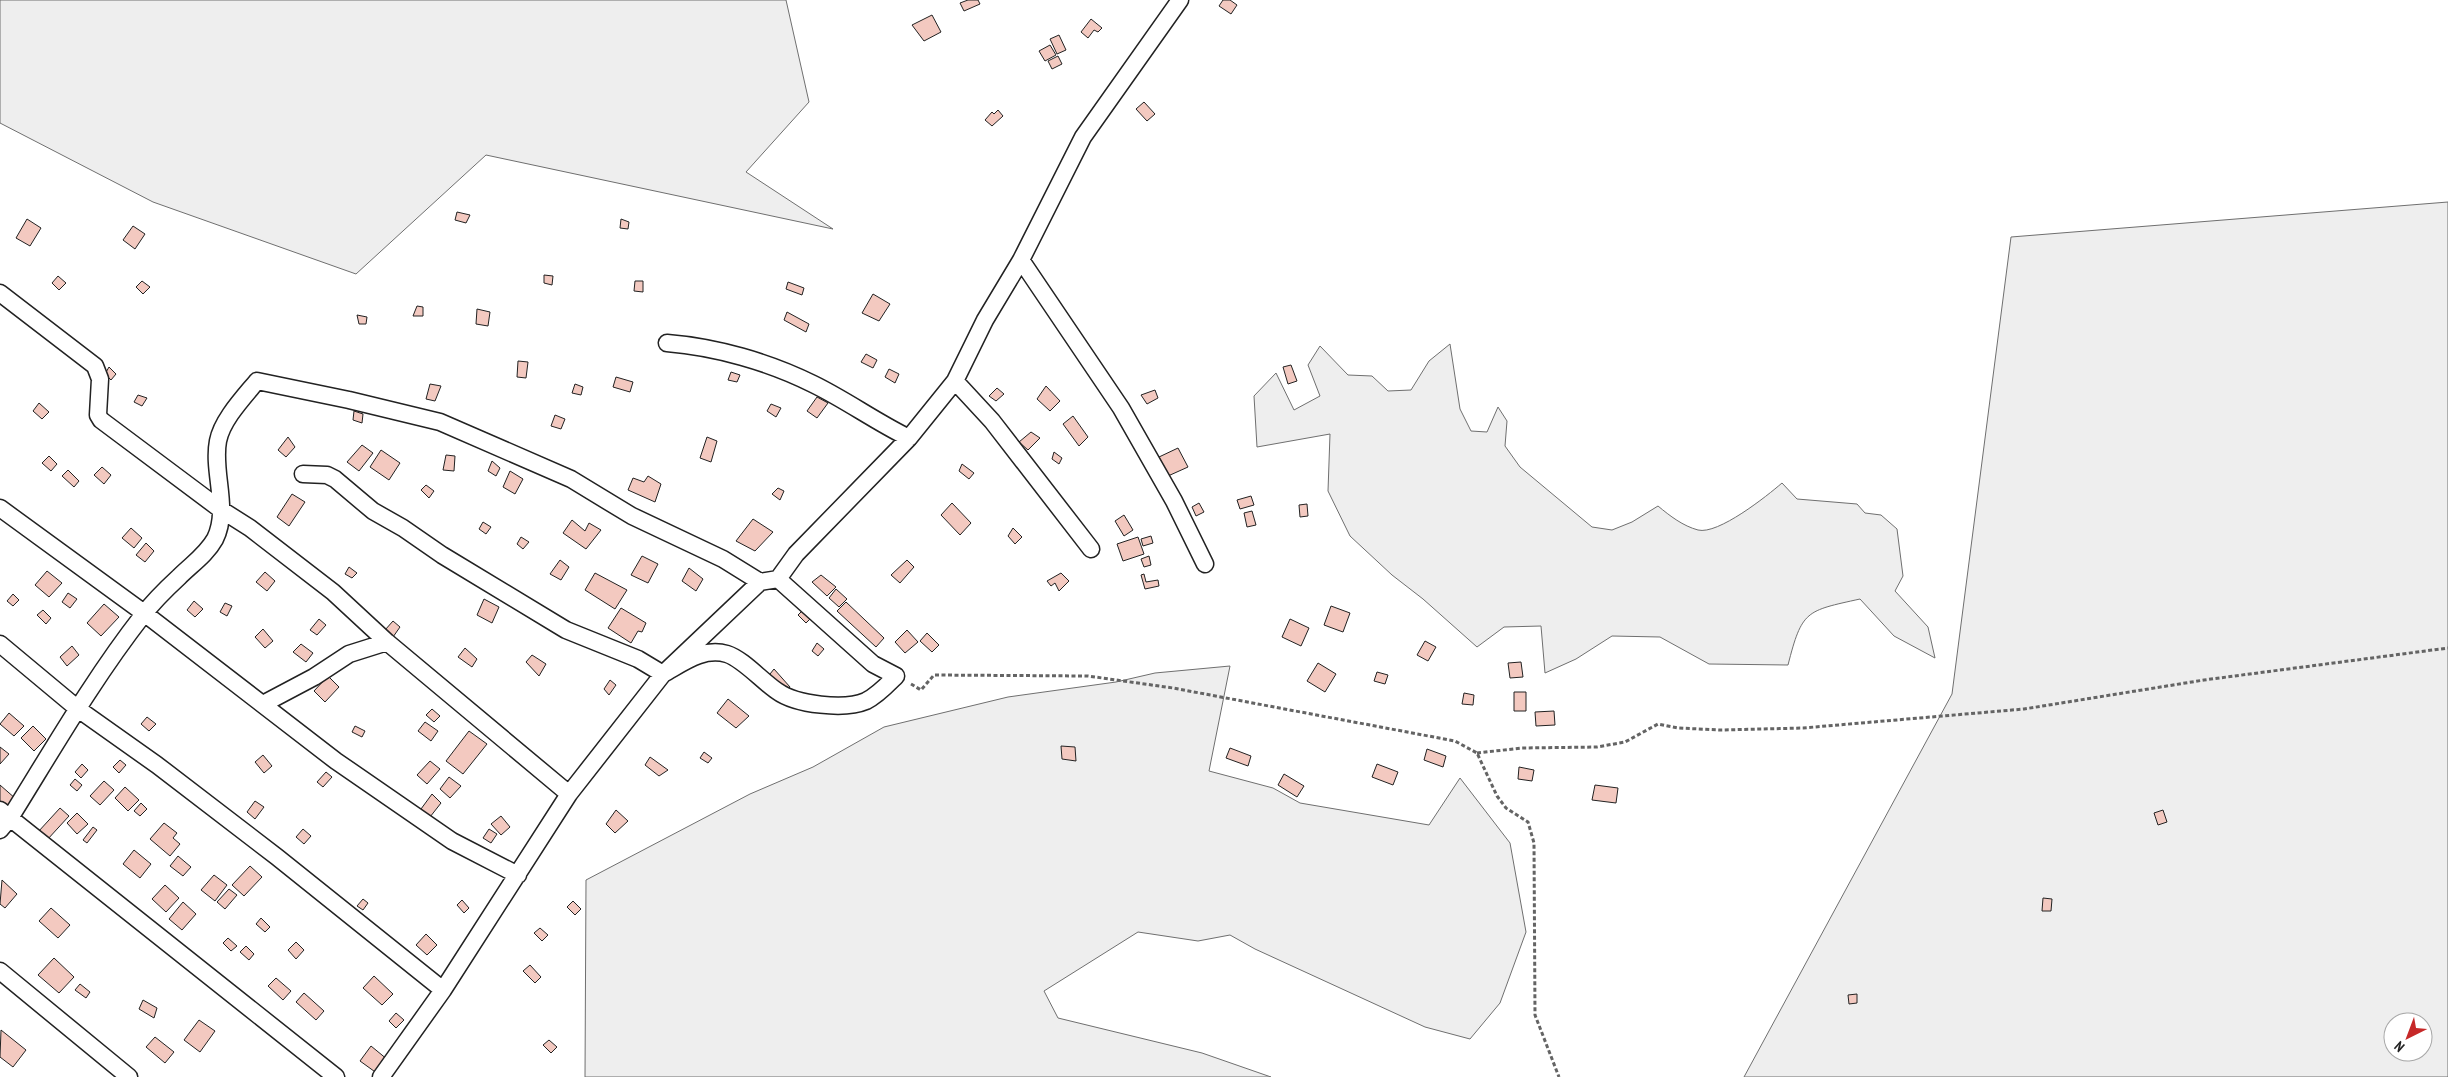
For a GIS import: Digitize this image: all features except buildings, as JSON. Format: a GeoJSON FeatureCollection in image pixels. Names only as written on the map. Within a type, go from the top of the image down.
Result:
{"type":"FeatureCollection","features":[{"type":"Feature","properties":{"kind":"street"},"geometry":{"type":"LineString","coordinates":[[381,1077],[443,990],[569,794],[663,674],[760,582],[778,578],[796,554],[909,438],[955,381],[985,320],[1021,260],[1083,137],[1180,0]]}},
{"type":"Feature","properties":{"kind":"street"},"geometry":{"type":"LineString","coordinates":[[1021,260],[1122,408],[1174,501],[1205,564]]}},
{"type":"Feature","properties":{"kind":"street"},"geometry":{"type":"LineString","coordinates":[[0,293],[95,366],[100,379],[98,415],[101,420],[250,528],[333,592],[387,642],[569,794]]}},
{"type":"Feature","properties":{"kind":"street"},"geometry":{"type":"LineString","coordinates":[[667,343],[746,358],[812,383],[881,425],[909,438]]}},
{"type":"Feature","properties":{"kind":"street"},"geometry":{"type":"LineString","coordinates":[[336,1077],[3,819],[78,709],[104,666],[144,613],[207,551],[220,527],[218,443],[221,432],[257,381],[349,400],[440,422],[571,479],[632,516],[722,558],[760,582]]}},
{"type":"Feature","properties":{"kind":"street"},"geometry":{"type":"LineString","coordinates":[[955,381],[992,421],[1091,549]]}},
{"type":"Feature","properties":{"kind":"street"},"geometry":{"type":"LineString","coordinates":[[303,474],[327,475],[335,479],[373,511],[566,630],[638,659],[663,674]]}},
{"type":"Feature","properties":{"kind":"street"},"geometry":{"type":"LineString","coordinates":[[0,508],[144,613],[336,761],[452,842],[518,875]]}},
{"type":"Feature","properties":{"kind":"street"},"geometry":{"type":"LineString","coordinates":[[663,674],[700,654],[727,654],[779,693],[817,704],[838,705],[866,701],[879,693],[896,676],[873,664],[778,578]]}},
{"type":"Feature","properties":{"kind":"street"},"geometry":{"type":"LineString","coordinates":[[263,704],[314,678],[349,654],[387,642]]}},
{"type":"Feature","properties":{"kind":"street"},"geometry":{"type":"LineString","coordinates":[[0,644],[78,709],[165,770],[443,990]]}},
{"type":"Feature","properties":{"kind":"street"},"geometry":{"type":"LineString","coordinates":[[0,971],[129,1077]]}},
{"type":"Feature","properties":{"kind":"path"},"geometry":{"type":"LineString","coordinates":[[1477,753],[1522,748],[1597,747],[1625,742],[1658,724],[1678,728],[1720,730],[1803,728],[2024,709],[2204,680],[2448,648]]}},
{"type":"Feature","properties":{"kind":"path"},"geometry":{"type":"LineString","coordinates":[[896,676],[921,690],[934,675],[1088,676],[1173,688],[1455,740],[1477,753],[1506,808],[1528,822],[1534,843],[1535,1015],[1559,1077]]}},
{"type":"Feature","properties":{"kind":"shaded area"},"geometry":{"type":"Polygon","coordinates":[[[0,0],[786,0],[809,102],[746,172],[833,229],[486,155],[356,274],[153,202],[0,123],[0,0]]]}},
{"type":"Feature","properties":{"kind":"shaded area"},"geometry":{"type":"Polygon","coordinates":[[[2448,202],[2448,1077],[1744,1077],[1952,694],[2011,237],[2448,202]]]}},
{"type":"Feature","properties":{"kind":"shaded area"},"geometry":{"type":"Polygon","coordinates":[[[1450,344],[1460,409],[1471,431],[1487,432],[1498,407],[1507,421],[1505,446],[1520,467],[1592,527],[1612,530],[1632,522],[1658,506],[1687,526],[1698,530],[1707,530],[1717,527],[1742,513],[1782,483],[1797,499],[1857,504],[1865,513],[1881,515],[1897,529],[1903,576],[1895,591],[1928,627],[1935,658],[1894,636],[1860,599],[1828,607],[1809,616],[1798,633],[1788,665],[1709,664],[1660,637],[1612,636],[1576,659],[1545,673],[1541,626],[1504,627],[1477,647],[1423,599],[1392,575],[1350,536],[1328,491],[1330,434],[1257,447],[1254,396],[1276,373],[1294,410],[1320,396],[1308,365],[1320,346],[1348,375],[1372,376],[1388,391],[1411,390],[1429,361],[1450,344]]]}},
{"type":"Feature","properties":{"kind":"shaded area"},"geometry":{"type":"Polygon","coordinates":[[[1230,666],[1209,771],[1273,788],[1300,803],[1429,825],[1460,778],[1510,843],[1526,932],[1500,1003],[1470,1039],[1425,1027],[1255,949],[1230,935],[1198,941],[1138,932],[1044,991],[1058,1018],[1202,1053],[1271,1077],[585,1077],[586,880],[750,794],[813,767],[884,727],[1008,697],[1116,682],[1155,673],[1230,666]]]}}]}
